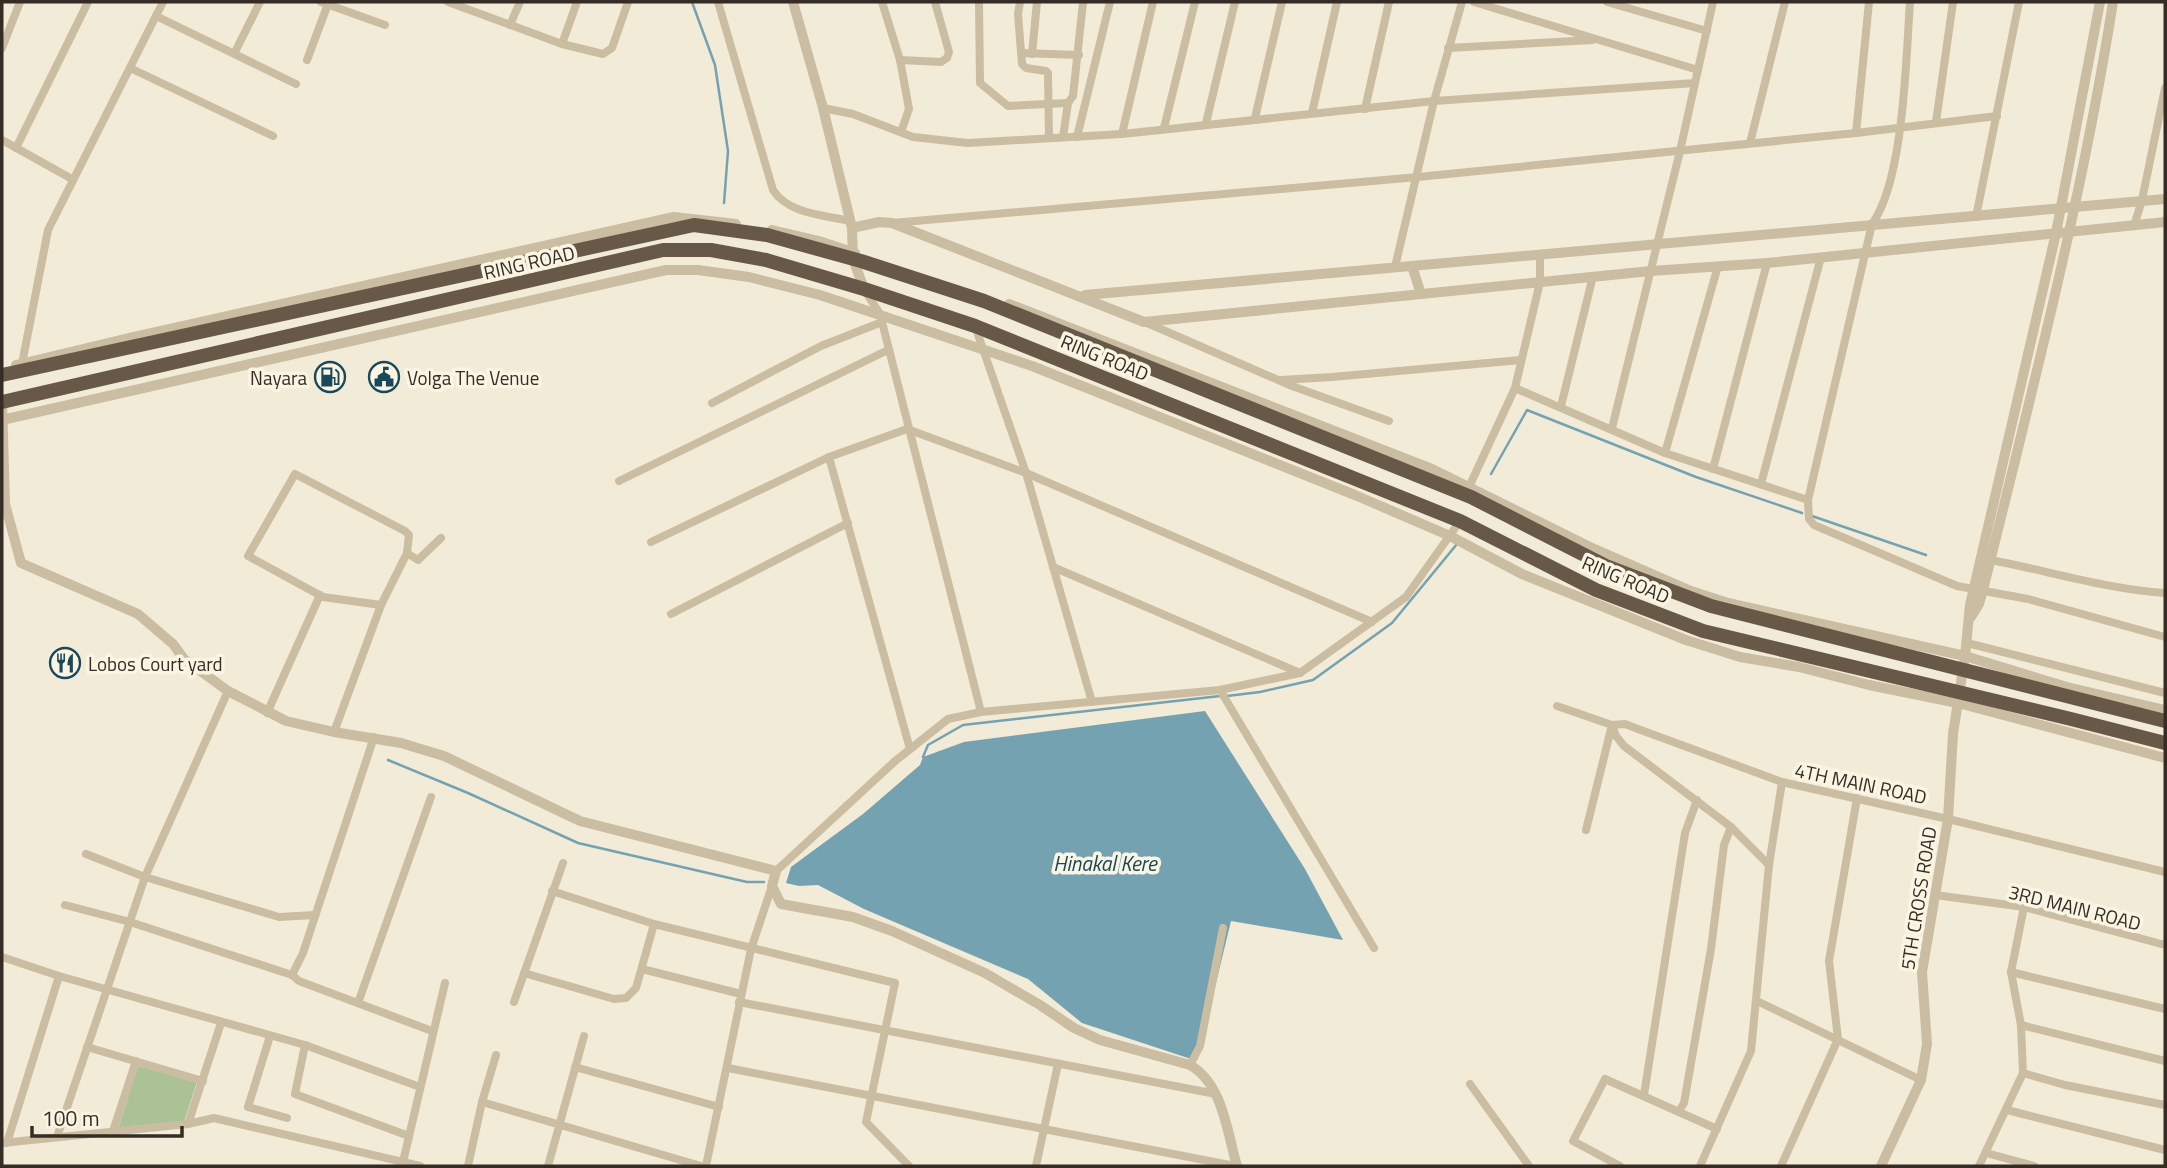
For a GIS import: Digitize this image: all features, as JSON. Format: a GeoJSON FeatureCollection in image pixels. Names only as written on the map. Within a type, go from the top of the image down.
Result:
{"type":"FeatureCollection","features":[{"type":"Feature","properties":{"kind":"highway","name":"RING ROAD"},"geometry":{"type":"LineString","coordinates":[[2,375],[694,225],[767,235],[853,255],[984,301],[1501,508],[1606,566],[1711,606],[1964,662],[2165,721]]}},
{"type":"Feature","properties":{"kind":"highway","name":"RING ROAD"},"geometry":{"type":"LineString","coordinates":[[2,402],[663,250],[711,250],[766,260],[975,326],[1460,521],[1596,590],[1703,631],[1959,698],[2165,743]]}},
{"type":"Feature","properties":{"kind":"street"},"geometry":{"type":"LineString","coordinates":[[2,48],[5,30],[20,2]]}},
{"type":"Feature","properties":{"kind":"street"},"geometry":{"type":"LineString","coordinates":[[16,148],[88,2]]}},
{"type":"Feature","properties":{"kind":"street"},"geometry":{"type":"LineString","coordinates":[[22,364],[48,230],[163,2]]}},
{"type":"Feature","properties":{"kind":"street"},"geometry":{"type":"LineString","coordinates":[[235,52],[260,2]]}},
{"type":"Feature","properties":{"kind":"street"},"geometry":{"type":"LineString","coordinates":[[448,2],[465,5],[510,25],[597,54],[608,53],[612,48],[628,2]]}},
{"type":"Feature","properties":{"kind":"street"},"geometry":{"type":"LineString","coordinates":[[510,25],[520,2]]}},
{"type":"Feature","properties":{"kind":"street"},"geometry":{"type":"LineString","coordinates":[[562,44],[578,2]]}},
{"type":"Feature","properties":{"kind":"street"},"geometry":{"type":"LineString","coordinates":[[718,2],[773,190],[785,204],[851,224],[892,223],[1418,177],[1856,133],[1997,116]]}},
{"type":"Feature","properties":{"kind":"street"},"geometry":{"type":"LineString","coordinates":[[793,2],[823,108],[851,224],[853,255],[864,289],[881,318],[907,429],[981,712]]}},
{"type":"Feature","properties":{"kind":"street"},"geometry":{"type":"LineString","coordinates":[[881,2],[900,60],[909,109],[901,132]]}},
{"type":"Feature","properties":{"kind":"street"},"geometry":{"type":"LineString","coordinates":[[900,60],[941,62],[947,58],[949,52],[935,2]]}},
{"type":"Feature","properties":{"kind":"street"},"geometry":{"type":"LineString","coordinates":[[979,2],[979,83],[1007,106],[1068,103]]}},
{"type":"Feature","properties":{"kind":"street"},"geometry":{"type":"LineString","coordinates":[[1020,2],[1018,14],[1023,67],[1046,71],[1048,74],[1049,138]]}},
{"type":"Feature","properties":{"kind":"street"},"geometry":{"type":"LineString","coordinates":[[1029,2],[1037,2],[1032,54]]}},
{"type":"Feature","properties":{"kind":"street"},"geometry":{"type":"LineString","coordinates":[[1063,137],[1068,103],[1073,96],[1083,2]]}},
{"type":"Feature","properties":{"kind":"street"},"geometry":{"type":"LineString","coordinates":[[1077,137],[1110,2]]}},
{"type":"Feature","properties":{"kind":"street"},"geometry":{"type":"LineString","coordinates":[[1122,134],[1153,2]]}},
{"type":"Feature","properties":{"kind":"street"},"geometry":{"type":"LineString","coordinates":[[1164,128],[1195,2]]}},
{"type":"Feature","properties":{"kind":"street"},"geometry":{"type":"LineString","coordinates":[[1206,123],[1235,2]]}},
{"type":"Feature","properties":{"kind":"street"},"geometry":{"type":"LineString","coordinates":[[1255,118],[1282,2]]}},
{"type":"Feature","properties":{"kind":"street"},"geometry":{"type":"LineString","coordinates":[[1312,113],[1337,2]]}},
{"type":"Feature","properties":{"kind":"street"},"geometry":{"type":"LineString","coordinates":[[1365,109],[1389,2]]}},
{"type":"Feature","properties":{"kind":"street"},"geometry":{"type":"LineString","coordinates":[[1395,267],[1434,101],[1462,2]]}},
{"type":"Feature","properties":{"kind":"street"},"geometry":{"type":"LineString","coordinates":[[1474,2],[1698,70]]}},
{"type":"Feature","properties":{"kind":"street"},"geometry":{"type":"LineString","coordinates":[[1607,2],[1707,31]]}},
{"type":"Feature","properties":{"kind":"street"},"geometry":{"type":"LineString","coordinates":[[1612,428],[1680,151],[1713,2]]}},
{"type":"Feature","properties":{"kind":"street"},"geometry":{"type":"LineString","coordinates":[[1750,143],[1785,2]]}},
{"type":"Feature","properties":{"kind":"street"},"geometry":{"type":"LineString","coordinates":[[1856,133],[1868,2]]}},
{"type":"Feature","properties":{"kind":"street"},"geometry":{"type":"LineString","coordinates":[[1910,2],[1900,126],[1881,210],[1872,224],[1808,500],[1809,519],[1814,525],[1957,586],[2165,637]]}},
{"type":"Feature","properties":{"kind":"street"},"geometry":{"type":"LineString","coordinates":[[1936,122],[1953,2]]}},
{"type":"Feature","properties":{"kind":"street"},"geometry":{"type":"LineString","coordinates":[[1976,217],[2019,2]]}},
{"type":"Feature","properties":{"kind":"street"},"geometry":{"type":"LineString","coordinates":[[1978,589],[2056,233],[2100,2]]}},
{"type":"Feature","properties":{"kind":"street"},"geometry":{"type":"LineString","coordinates":[[1978,589],[1991,560],[2070,232],[2099,92],[2113,2]]}},
{"type":"Feature","properties":{"kind":"street"},"geometry":{"type":"LineString","coordinates":[[307,60],[325,3],[385,25]]}},
{"type":"Feature","properties":{"kind":"street"},"geometry":{"type":"LineString","coordinates":[[156,16],[296,83]]}},
{"type":"Feature","properties":{"kind":"street"},"geometry":{"type":"LineString","coordinates":[[1448,48],[1597,40]]}},
{"type":"Feature","properties":{"kind":"street"},"geometry":{"type":"LineString","coordinates":[[1021,53],[1079,55]]}},
{"type":"Feature","properties":{"kind":"street"},"geometry":{"type":"LineString","coordinates":[[130,68],[274,136]]}},
{"type":"Feature","properties":{"kind":"street"},"geometry":{"type":"LineString","coordinates":[[823,108],[853,114],[913,137],[957,143],[1122,134],[1206,123],[1434,101],[1695,83]]}},
{"type":"Feature","properties":{"kind":"street"},"geometry":{"type":"LineString","coordinates":[[2134,226],[2142,200],[2165,88]]}},
{"type":"Feature","properties":{"kind":"street"},"geometry":{"type":"LineString","coordinates":[[2,140],[72,179]]}},
{"type":"Feature","properties":{"kind":"street"},"geometry":{"type":"LineString","coordinates":[[1083,296],[2165,199]]}},
{"type":"Feature","properties":{"kind":"street"},"geometry":{"type":"LineString","coordinates":[[2,369],[133,337],[674,217],[713,220],[777,231],[1050,319],[1399,456],[1469,487],[1501,508]]}},
{"type":"Feature","properties":{"kind":"street"},"geometry":{"type":"LineString","coordinates":[[1144,321],[1593,276],[1768,263],[2165,222]]}},
{"type":"Feature","properties":{"kind":"street"},"geometry":{"type":"LineString","coordinates":[[892,223],[1083,296],[1278,380],[1389,421]]}},
{"type":"Feature","properties":{"kind":"street"},"geometry":{"type":"LineString","coordinates":[[1469,487],[1515,388],[1539,282],[1540,254]]}},
{"type":"Feature","properties":{"kind":"street"},"geometry":{"type":"LineString","coordinates":[[1760,484],[1821,257]]}},
{"type":"Feature","properties":{"kind":"street"},"geometry":{"type":"LineString","coordinates":[[1713,469],[1768,263]]}},
{"type":"Feature","properties":{"kind":"street"},"geometry":{"type":"LineString","coordinates":[[1412,265],[1421,294]]}},
{"type":"Feature","properties":{"kind":"street"},"geometry":{"type":"LineString","coordinates":[[1665,453],[1718,267]]}},
{"type":"Feature","properties":{"kind":"street"},"geometry":{"type":"LineString","coordinates":[[2,420],[666,270],[698,270],[749,277],[820,295],[881,318],[982,348],[1236,447],[1450,536],[1522,574],[1686,640],[1740,657],[1799,667],[1869,685],[1959,698],[2165,758]]}},
{"type":"Feature","properties":{"kind":"street"},"geometry":{"type":"LineString","coordinates":[[1561,406],[1593,276]]}},
{"type":"Feature","properties":{"kind":"street"},"geometry":{"type":"LineString","coordinates":[[712,403],[881,318]]}},
{"type":"Feature","properties":{"kind":"street"},"geometry":{"type":"LineString","coordinates":[[975,326],[1026,473],[1092,702]]}},
{"type":"Feature","properties":{"kind":"street"},"geometry":{"type":"LineString","coordinates":[[619,481],[888,350]]}},
{"type":"Feature","properties":{"kind":"street"},"geometry":{"type":"LineString","coordinates":[[1278,380],[1521,360]]}},
{"type":"Feature","properties":{"kind":"street"},"geometry":{"type":"LineString","coordinates":[[1515,388],[1665,453],[1808,500]]}},
{"type":"Feature","properties":{"kind":"street"},"geometry":{"type":"LineString","coordinates":[[2,402],[5,504],[21,563],[138,614],[173,643],[184,659],[228,691],[286,721],[334,732],[374,737],[444,756],[580,821],[776,871]]}},
{"type":"Feature","properties":{"kind":"street"},"geometry":{"type":"LineString","coordinates":[[651,542],[829,457],[907,429],[1026,473],[1372,622]]}},
{"type":"Feature","properties":{"kind":"street"},"geometry":{"type":"LineString","coordinates":[[829,457],[910,749]]}},
{"type":"Feature","properties":{"kind":"street"},"geometry":{"type":"LineString","coordinates":[[334,732],[381,605],[407,553],[409,535],[295,474],[248,556],[320,595],[381,605]]}},
{"type":"Feature","properties":{"kind":"street"},"geometry":{"type":"LineString","coordinates":[[482,1102],[704,1166],[728,1068],[751,949],[776,871],[910,749],[948,719],[981,712],[1220,690],[1300,673],[1406,597],[1460,521]]}},
{"type":"Feature","properties":{"kind":"street"},"geometry":{"type":"LineString","coordinates":[[670,614],[848,523]]}},
{"type":"Feature","properties":{"kind":"street"},"geometry":{"type":"LineString","coordinates":[[407,553],[418,560],[441,538]]}},
{"type":"Feature","properties":{"kind":"street"},"geometry":{"type":"LineString","coordinates":[[1991,560],[2118,588],[2165,593]]}},
{"type":"Feature","properties":{"kind":"street"},"geometry":{"type":"LineString","coordinates":[[1053,567],[1300,673]]}},
{"type":"Feature","properties":{"kind":"street","name":"5TH CROSS ROAD"},"geometry":{"type":"LineString","coordinates":[[1881,1166],[1921,1080],[1927,1044],[1922,972],[1948,819],[1953,734],[1970,618],[1978,589]]}},
{"type":"Feature","properties":{"kind":"street"},"geometry":{"type":"LineString","coordinates":[[267,713],[320,595]]}},
{"type":"Feature","properties":{"kind":"street"},"geometry":{"type":"LineString","coordinates":[[1967,643],[2165,693]]}},
{"type":"Feature","properties":{"kind":"street"},"geometry":{"type":"LineString","coordinates":[[1964,662],[2165,710]]}},
{"type":"Feature","properties":{"kind":"street"},"geometry":{"type":"LineString","coordinates":[[1220,690],[1374,948]]}},
{"type":"Feature","properties":{"kind":"street"},"geometry":{"type":"LineString","coordinates":[[57,1137],[145,877],[228,691]]}},
{"type":"Feature","properties":{"kind":"street","name":"4TH MAIN ROAD"},"geometry":{"type":"LineString","coordinates":[[1557,706],[1612,725],[1625,724],[1782,782],[2165,872]]}},
{"type":"Feature","properties":{"kind":"street"},"geometry":{"type":"LineString","coordinates":[[1612,725],[1624,746],[1731,827],[1769,865]]}},
{"type":"Feature","properties":{"kind":"street"},"geometry":{"type":"LineString","coordinates":[[1586,830],[1612,725]]}},
{"type":"Feature","properties":{"kind":"street"},"geometry":{"type":"LineString","coordinates":[[292,975],[315,915],[374,737]]}},
{"type":"Feature","properties":{"kind":"street"},"geometry":{"type":"LineString","coordinates":[[1700,1166],[1751,1051],[1769,865],[1782,782]]}},
{"type":"Feature","properties":{"kind":"street"},"geometry":{"type":"LineString","coordinates":[[358,1003],[431,797]]}},
{"type":"Feature","properties":{"kind":"street"},"geometry":{"type":"LineString","coordinates":[[1781,1166],[1838,1039],[1829,961],[1857,798]]}},
{"type":"Feature","properties":{"kind":"street"},"geometry":{"type":"LineString","coordinates":[[1644,1095],[1685,833],[1697,800]]}},
{"type":"Feature","properties":{"kind":"street"},"geometry":{"type":"LineString","coordinates":[[1679,1111],[1684,1103],[1711,949],[1724,845],[1731,827]]}},
{"type":"Feature","properties":{"kind":"street"},"geometry":{"type":"LineString","coordinates":[[86,854],[145,877],[279,917],[315,915]]}},
{"type":"Feature","properties":{"kind":"street"},"geometry":{"type":"LineString","coordinates":[[514,1002],[563,863]]}},
{"type":"Feature","properties":{"kind":"street"},"geometry":{"type":"LineString","coordinates":[[728,1068],[1236,1166],[1216,1094],[1199,1070],[1190,1065],[1100,1040],[1074,1028],[985,973],[892,931],[853,917],[782,904],[772,886]]}},
{"type":"Feature","properties":{"kind":"street"},"geometry":{"type":"LineString","coordinates":[[552,891],[654,924],[895,983],[866,1122],[909,1166]]}},
{"type":"Feature","properties":{"kind":"street","name":"3RD MAIN ROAD"},"geometry":{"type":"LineString","coordinates":[[1935,895],[2024,908],[2165,945]]}},
{"type":"Feature","properties":{"kind":"street"},"geometry":{"type":"LineString","coordinates":[[65,905],[130,922],[292,975],[299,981],[432,1031]]}},
{"type":"Feature","properties":{"kind":"street"},"geometry":{"type":"LineString","coordinates":[[1979,1166],[2024,1073],[2021,1025],[2011,972],[2024,908]]}},
{"type":"Feature","properties":{"kind":"street"},"geometry":{"type":"LineString","coordinates":[[524,973],[614,999],[626,998],[636,988],[654,924]]}},
{"type":"Feature","properties":{"kind":"street"},"geometry":{"type":"LineString","coordinates":[[1190,1065],[1200,1046],[1223,928]]}},
{"type":"Feature","properties":{"kind":"street"},"geometry":{"type":"LineString","coordinates":[[2,957],[59,976],[305,1045],[420,1087]]}},
{"type":"Feature","properties":{"kind":"street"},"geometry":{"type":"LineString","coordinates":[[642,969],[740,998],[885,1030],[1216,1094]]}},
{"type":"Feature","properties":{"kind":"street"},"geometry":{"type":"LineString","coordinates":[[2011,972],[2165,1009]]}},
{"type":"Feature","properties":{"kind":"street"},"geometry":{"type":"LineString","coordinates":[[59,976],[4,1143],[188,1124],[214,1118],[420,1166]]}},
{"type":"Feature","properties":{"kind":"street"},"geometry":{"type":"LineString","coordinates":[[403,1162],[445,984]]}},
{"type":"Feature","properties":{"kind":"street"},"geometry":{"type":"LineString","coordinates":[[1757,1001],[1921,1080]]}},
{"type":"Feature","properties":{"kind":"street"},"geometry":{"type":"LineString","coordinates":[[188,1124],[221,1023]]}},
{"type":"Feature","properties":{"kind":"street"},"geometry":{"type":"LineString","coordinates":[[2021,1025],[2165,1061]]}},
{"type":"Feature","properties":{"kind":"street"},"geometry":{"type":"LineString","coordinates":[[270,1036],[248,1107],[287,1118]]}},
{"type":"Feature","properties":{"kind":"street"},"geometry":{"type":"LineString","coordinates":[[548,1166],[584,1036]]}},
{"type":"Feature","properties":{"kind":"street"},"geometry":{"type":"LineString","coordinates":[[305,1045],[295,1094],[409,1136]]}},
{"type":"Feature","properties":{"kind":"street"},"geometry":{"type":"LineString","coordinates":[[87,1047],[202,1081]]}},
{"type":"Feature","properties":{"kind":"street"},"geometry":{"type":"LineString","coordinates":[[468,1166],[496,1055]]}},
{"type":"Feature","properties":{"kind":"street"},"geometry":{"type":"LineString","coordinates":[[113,1131],[136,1062]]}},
{"type":"Feature","properties":{"kind":"street"},"geometry":{"type":"LineString","coordinates":[[1036,1166],[1058,1064]]}},
{"type":"Feature","properties":{"kind":"street"},"geometry":{"type":"LineString","coordinates":[[575,1067],[719,1107]]}},
{"type":"Feature","properties":{"kind":"street"},"geometry":{"type":"LineString","coordinates":[[2024,1073],[2065,1085],[2165,1105]]}},
{"type":"Feature","properties":{"kind":"street"},"geometry":{"type":"LineString","coordinates":[[1620,1166],[1573,1141],[1605,1079],[1717,1129]]}},
{"type":"Feature","properties":{"kind":"street"},"geometry":{"type":"LineString","coordinates":[[1470,1084],[1529,1166]]}},
{"type":"Feature","properties":{"kind":"street"},"geometry":{"type":"LineString","coordinates":[[2007,1110],[2165,1150]]}},
{"type":"Feature","properties":{"kind":"street"},"geometry":{"type":"LineString","coordinates":[[1986,1153],[2034,1166]]}},
{"type":"Feature","properties":{"kind":"green space"},"geometry":{"type":"Polygon","coordinates":[[[138,1066],[197,1082],[184,1122],[118,1129],[138,1066]]]}},
{"type":"Feature","properties":{"kind":"water","name":"Hinakal Kere"},"geometry":{"type":"Polygon","coordinates":[[[1205,711],[1305,869],[1343,940],[1231,921],[1197,1061],[1082,1023],[1028,979],[864,909],[818,885],[799,886],[786,883],[791,867],[863,814],[920,765],[923,757],[964,742],[1205,711]]]}},
{"type":"Feature","properties":{"kind":"waterway"},"geometry":{"type":"LineString","coordinates":[[692,2],[715,65],[728,151],[724,203]]}},
{"type":"Feature","properties":{"kind":"waterway"},"geometry":{"type":"LineString","coordinates":[[1491,474],[1527,410],[1696,477],[1802,513]]}},
{"type":"Feature","properties":{"kind":"waterway"},"geometry":{"type":"LineString","coordinates":[[1812,516],[1926,555]]}},
{"type":"Feature","properties":{"kind":"waterway"},"geometry":{"type":"LineString","coordinates":[[1227,696],[1260,692],[1313,680],[1392,623],[1457,544]]}},
{"type":"Feature","properties":{"kind":"waterway"},"geometry":{"type":"LineString","coordinates":[[923,757],[928,745],[963,725],[1220,696]]}},
{"type":"Feature","properties":{"kind":"waterway"},"geometry":{"type":"LineString","coordinates":[[388,760],[578,843],[747,882],[764,882]]}},
{"type":"Feature","properties":{"kind":"place","name":"Nayara"},"geometry":{"type":"Point","coordinates":[330,377]}},
{"type":"Feature","properties":{"kind":"place","name":"Volga The Venue"},"geometry":{"type":"Point","coordinates":[384,377]}},
{"type":"Feature","properties":{"kind":"place","name":"Lobos Court yard"},"geometry":{"type":"Point","coordinates":[65,663]}}]}
